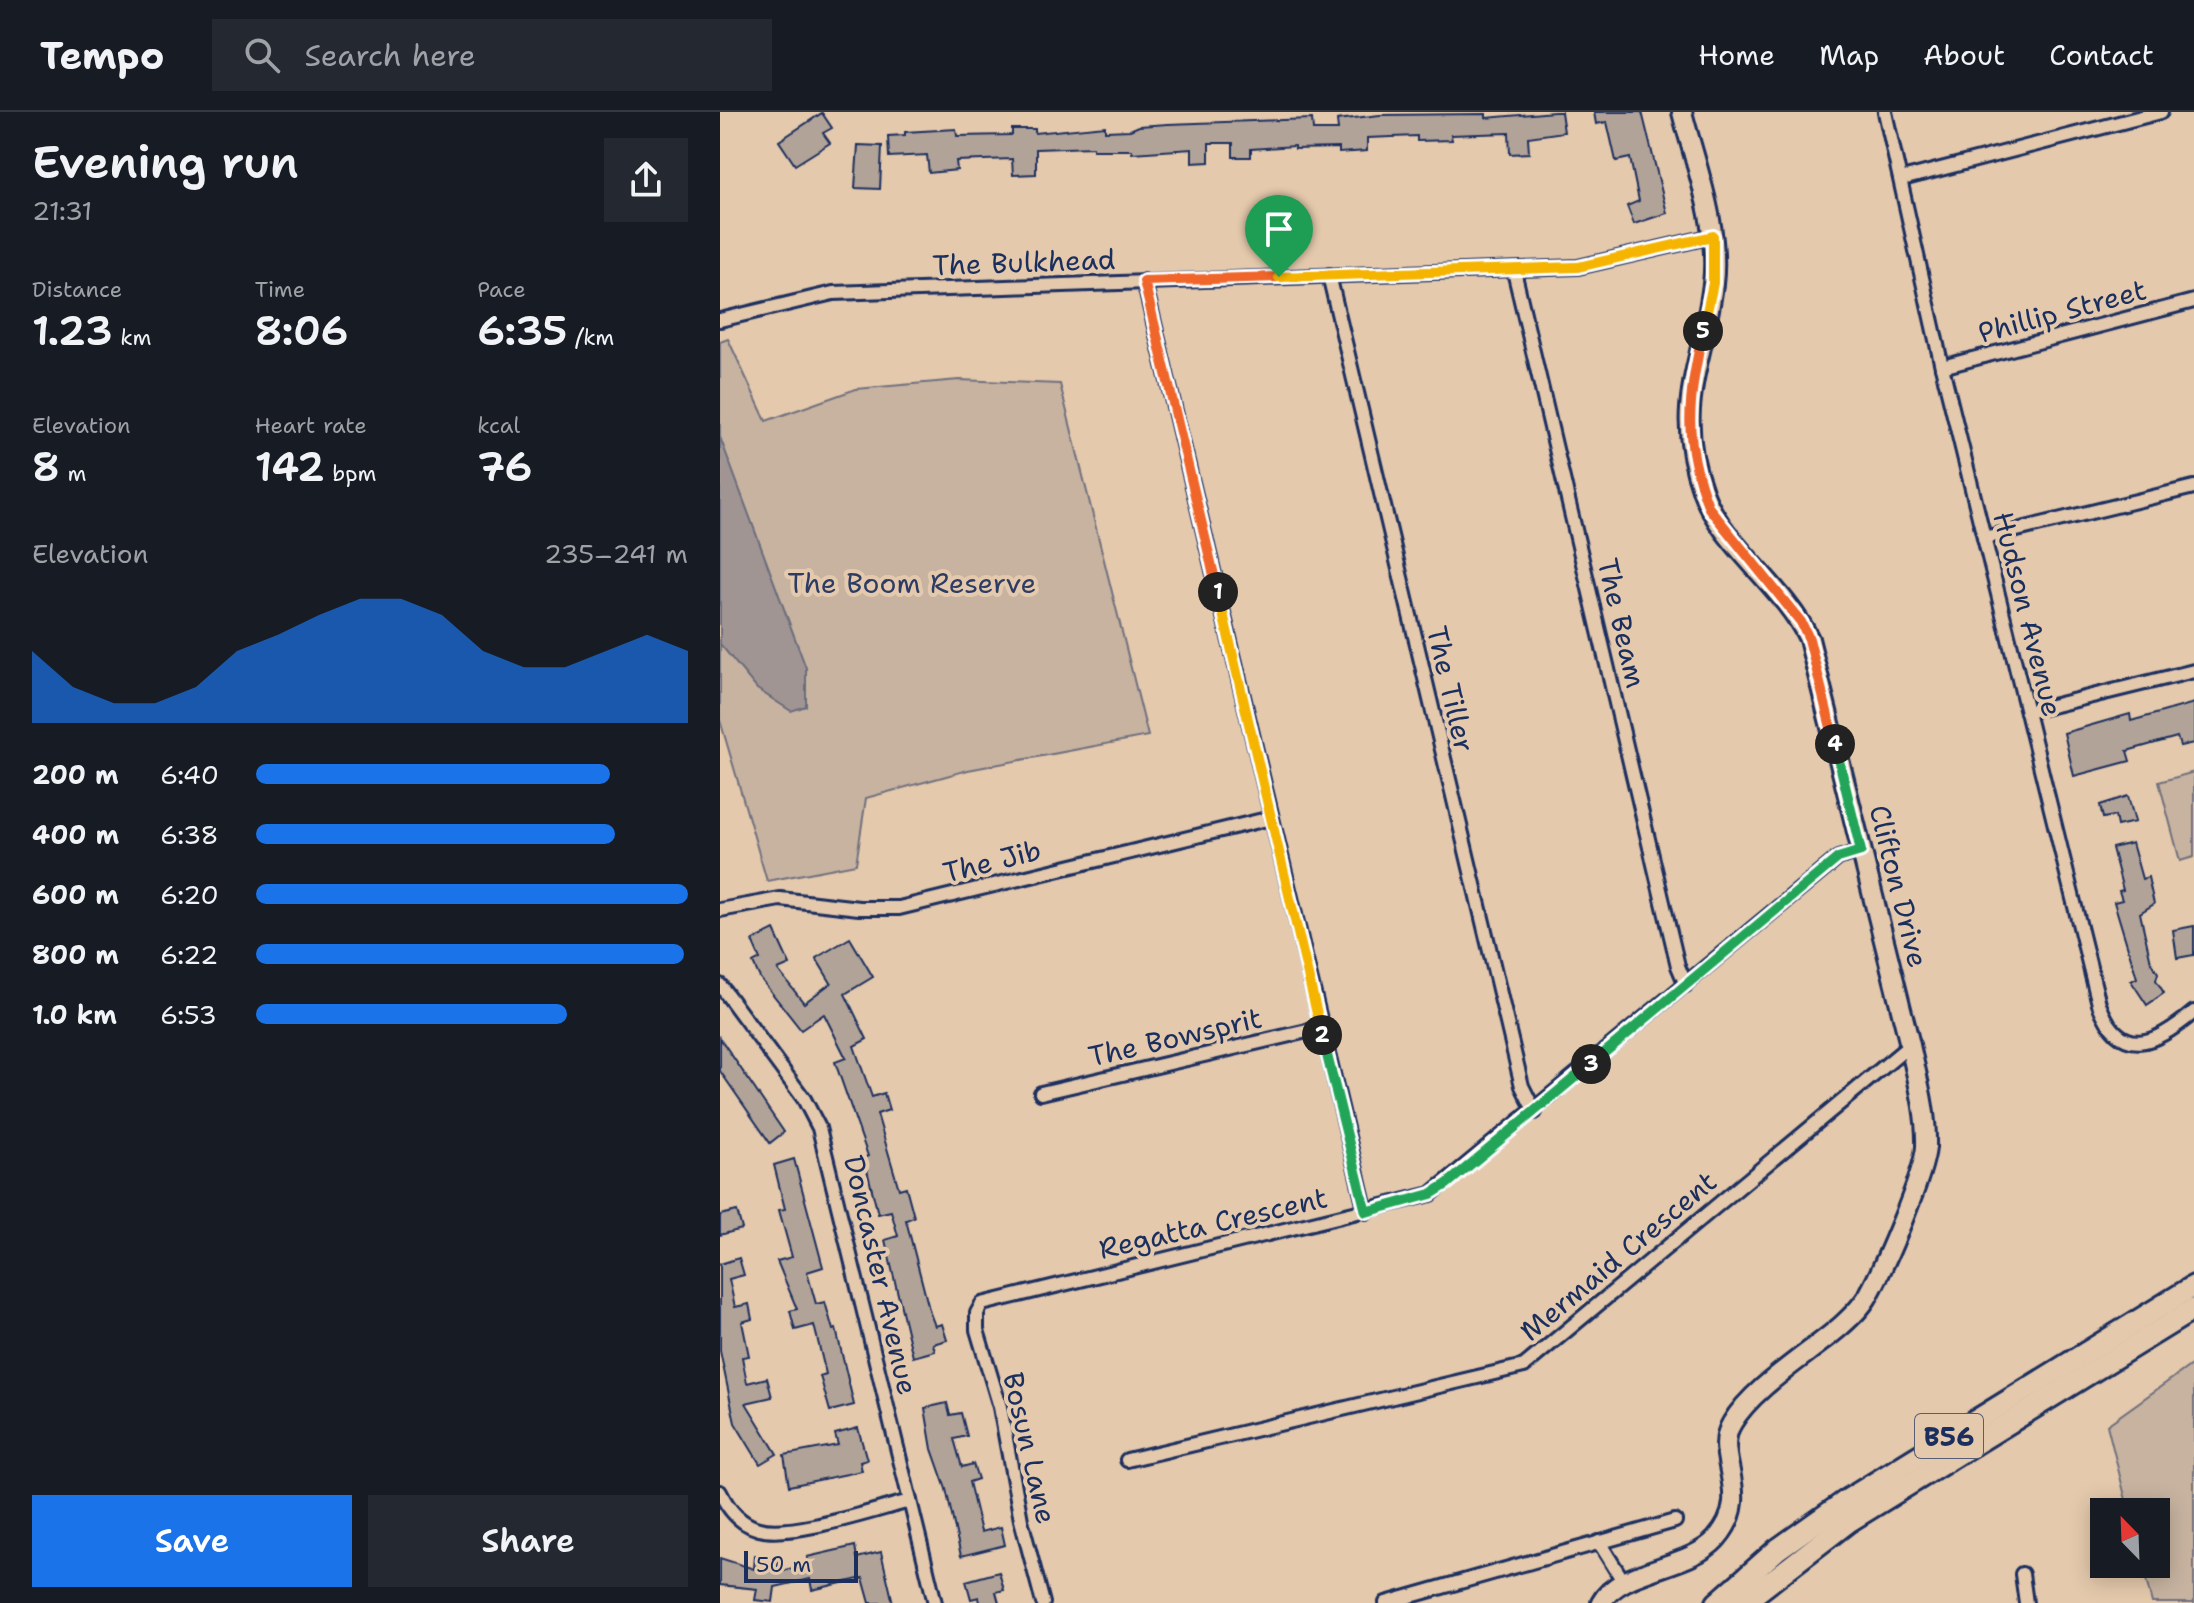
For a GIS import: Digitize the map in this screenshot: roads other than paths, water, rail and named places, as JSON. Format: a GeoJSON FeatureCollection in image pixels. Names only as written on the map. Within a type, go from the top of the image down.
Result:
{"type":"FeatureCollection","features":[{"type":"Feature","properties":{"kind":"main road","name":"B56"},"geometry":{"type":"LineString","coordinates":[[1717,1603],[1778,1549],[1847,1500],[2194,1286]]}},
{"type":"Feature","properties":{"kind":"main road","name":"B56"},"geometry":{"type":"LineString","coordinates":[[1743,1603],[1848,1522],[2194,1309]]}},
{"type":"Feature","properties":{"kind":"street","name":"Clifton Drive"},"geometry":{"type":"LineString","coordinates":[[1601,1603],[1613,1589],[1693,1555],[1717,1538],[1726,1525],[1735,1495],[1727,1438],[1734,1418],[1843,1324],[1869,1296],[1925,1157],[1925,1125],[1910,1045],[1809,639],[1790,607],[1709,508],[1701,489],[1688,433],[1688,401],[1713,283],[1713,236],[1682,112]]}},
{"type":"Feature","properties":{"kind":"street","name":"Hudson Avenue"},"geometry":{"type":"LineString","coordinates":[[1885,112],[1942,367],[2106,1023],[2117,1038],[2136,1043],[2158,1038],[2194,1012]]}},
{"type":"Feature","properties":{"kind":"street"},"geometry":{"type":"LineString","coordinates":[[1902,179],[2161,112]]}},
{"type":"Feature","properties":{"kind":"street","name":"The Bulkhead"},"geometry":{"type":"LineString","coordinates":[[720,320],[833,293],[1578,267],[1713,236]]}},
{"type":"Feature","properties":{"kind":"street","name":"The Beam"},"geometry":{"type":"LineString","coordinates":[[1514,271],[1678,966],[1686,985]]}},
{"type":"Feature","properties":{"kind":"street","name":"The Tiller"},"geometry":{"type":"LineString","coordinates":[[1329,275],[1518,1070],[1535,1112]]}},
{"type":"Feature","properties":{"kind":"street"},"geometry":{"type":"LineString","coordinates":[[1144,281],[1366,1212]]}},
{"type":"Feature","properties":{"kind":"street","name":"Phillip Street"},"geometry":{"type":"LineString","coordinates":[[1942,367],[2194,301]]}},
{"type":"Feature","properties":{"kind":"street"},"geometry":{"type":"LineString","coordinates":[[1984,538],[2194,487]]}},
{"type":"Feature","properties":{"kind":"street"},"geometry":{"type":"LineString","coordinates":[[2027,712],[2194,671]]}},
{"type":"Feature","properties":{"kind":"street","name":"The Jib"},"geometry":{"type":"LineString","coordinates":[[720,910],[780,899],[859,908],[899,908],[1271,818]]}},
{"type":"Feature","properties":{"kind":"street","name":"Regatta Crescent"},"geometry":{"type":"LineString","coordinates":[[982,1304],[1431,1194],[1535,1112],[1838,858],[1861,851]]}},
{"type":"Feature","properties":{"kind":"street","name":"Doncaster Avenue"},"geometry":{"type":"LineString","coordinates":[[720,985],[804,1099],[819,1128],[935,1603]]}},
{"type":"Feature","properties":{"kind":"street","name":"The Bowsprit"},"geometry":{"type":"LineString","coordinates":[[1041,1093],[1320,1028]]}},
{"type":"Feature","properties":{"kind":"street","name":"Mermaid Crescent"},"geometry":{"type":"LineString","coordinates":[[1127,1460],[1524,1366],[1910,1045]]}},
{"type":"Feature","properties":{"kind":"street","name":"Bosun Lane"},"geometry":{"type":"LineString","coordinates":[[982,1304],[977,1313],[977,1330],[1000,1407],[1019,1509],[1043,1603]]}},
{"type":"Feature","properties":{"kind":"street"},"geometry":{"type":"LineString","coordinates":[[720,1492],[729,1512],[758,1529],[789,1530],[910,1501]]}},
{"type":"Feature","properties":{"kind":"street"},"geometry":{"type":"LineString","coordinates":[[1386,1603],[1675,1521]]}},
{"type":"Feature","properties":{"kind":"street"},"geometry":{"type":"LineString","coordinates":[[1599,1542],[1625,1584],[1620,1603]]}},
{"type":"Feature","properties":{"kind":"street"},"geometry":{"type":"LineString","coordinates":[[2022,1574],[2026,1603]]}},
{"type":"Feature","properties":{"kind":"park label","name":"The Boom Reserve"},"geometry":{"type":"Point","coordinates":[912,583]}}]}
